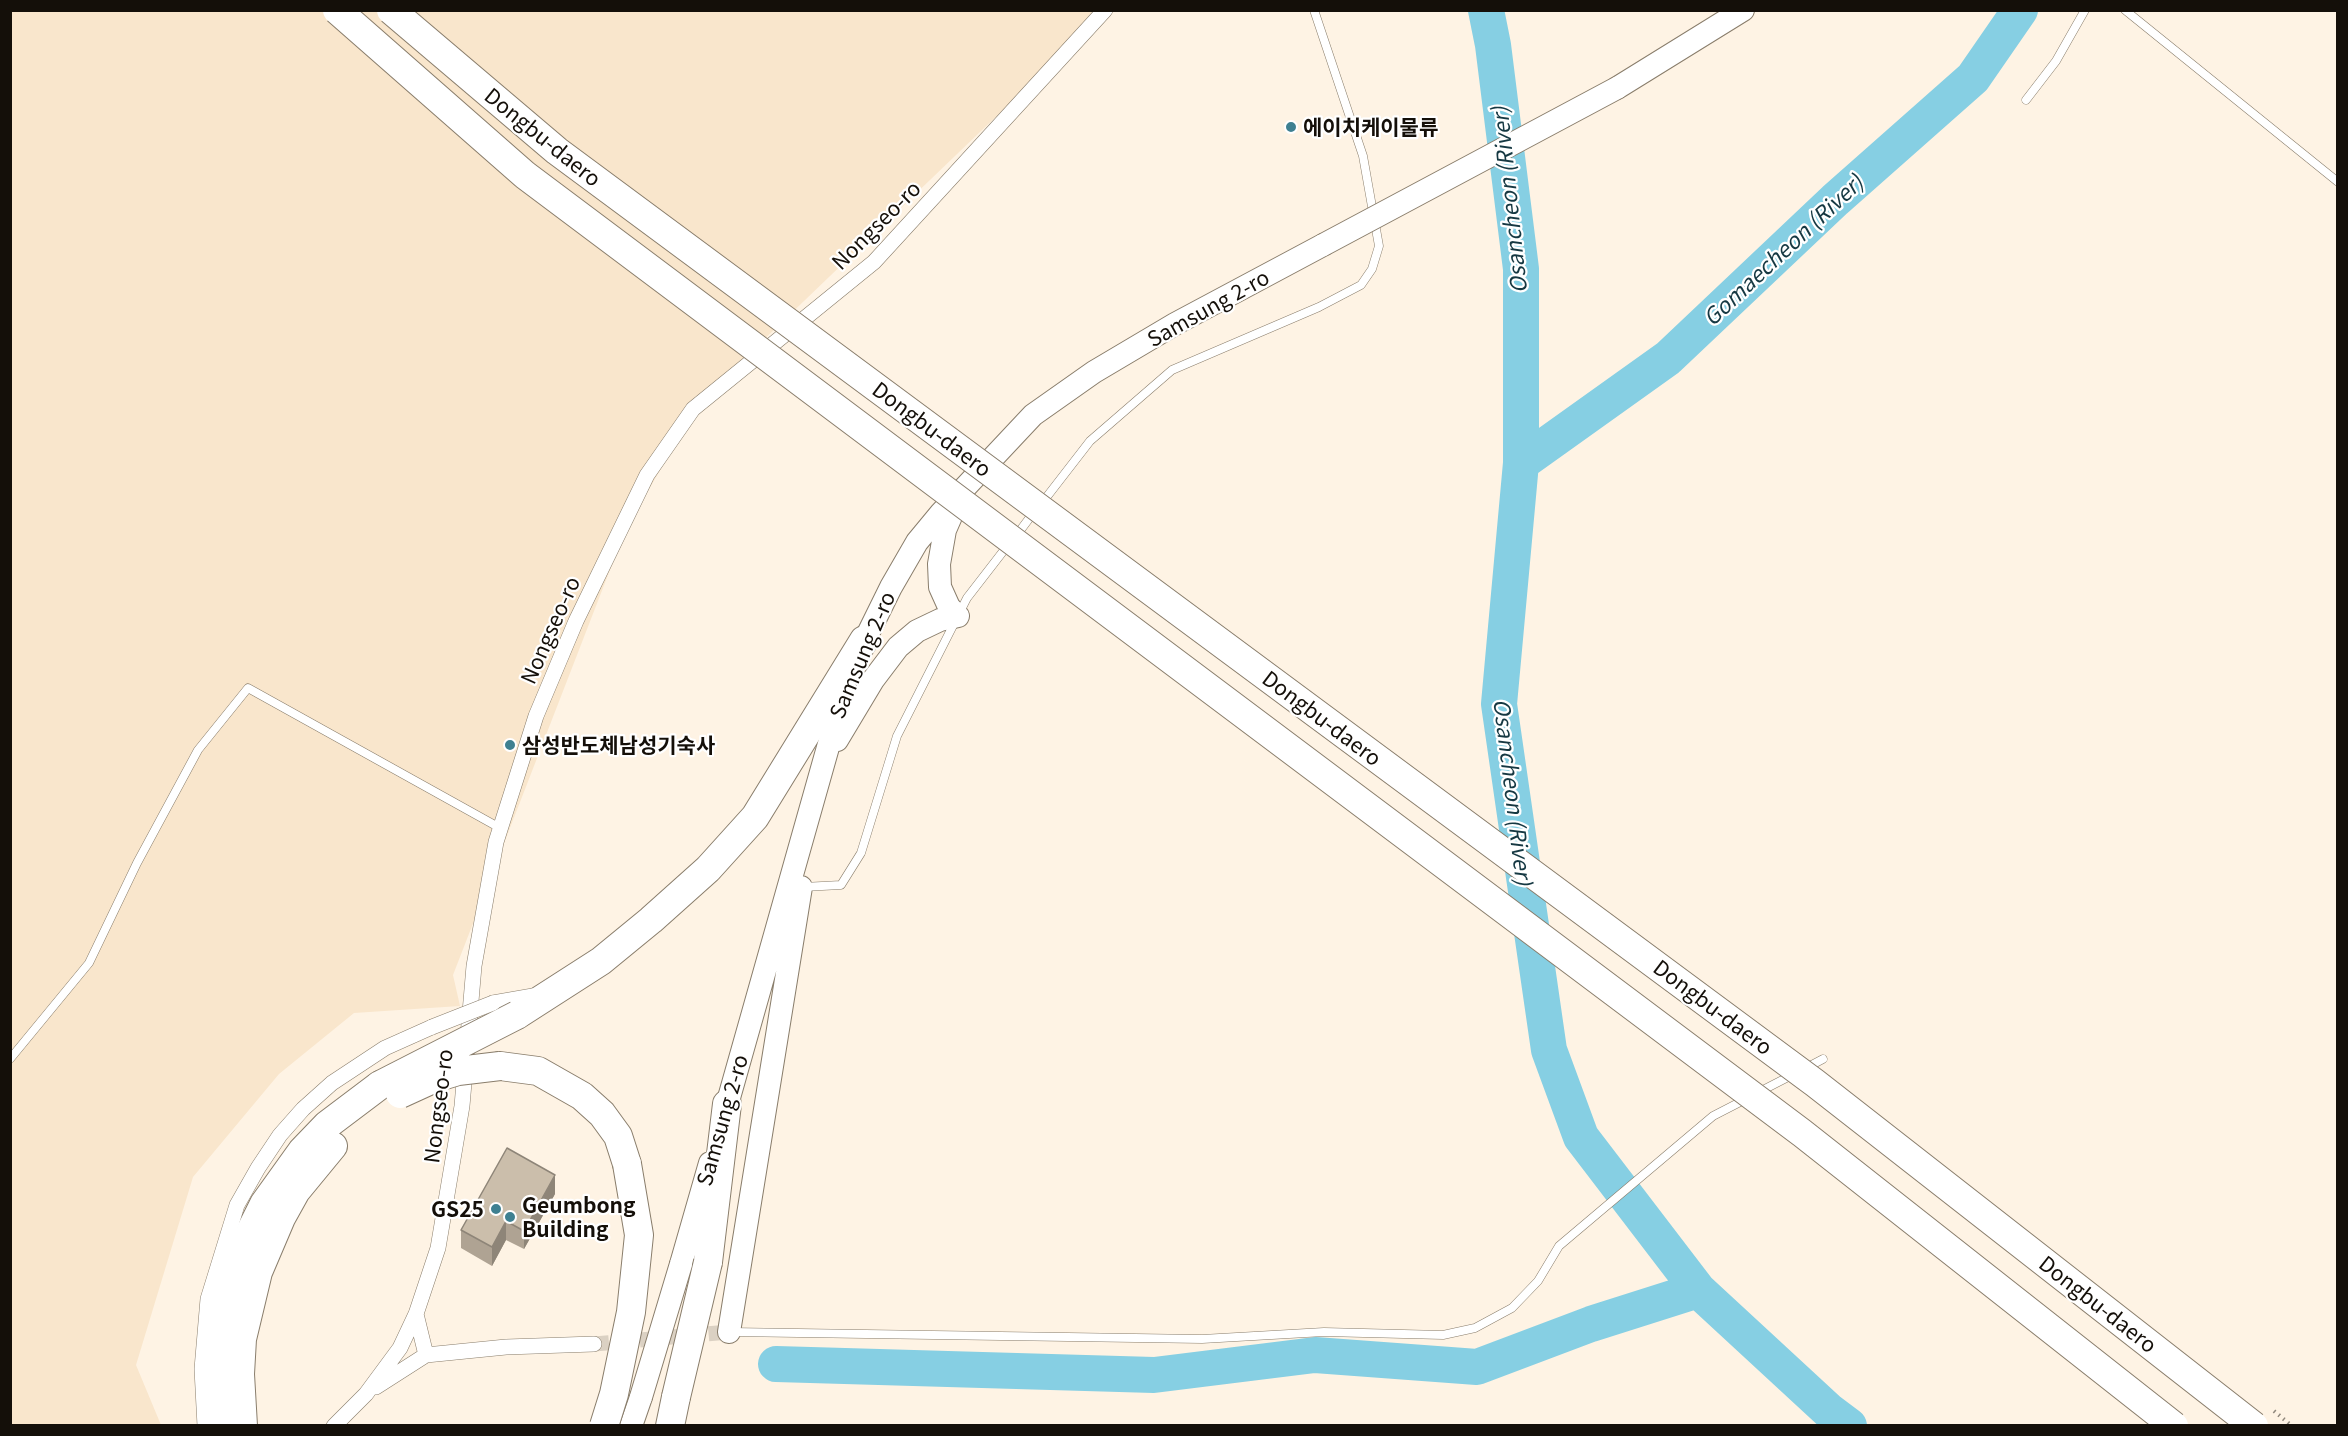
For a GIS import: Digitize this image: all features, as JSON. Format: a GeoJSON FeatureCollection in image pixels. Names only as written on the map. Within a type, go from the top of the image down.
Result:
{"type":"FeatureCollection","features":[{"type":"Feature","properties":{"kind":"highway","name":"Dongbu-daero"},"geometry":{"type":"LineString","coordinates":[[337,10],[525,175],[1802,1133],[2174,1425]]}},
{"type":"Feature","properties":{"kind":"highway","name":"Dongbu-daero"},"geometry":{"type":"LineString","coordinates":[[391,10],[556,151],[1815,1083],[2254,1425]]}},
{"type":"Feature","properties":{"kind":"highway"},"geometry":{"type":"LineString","coordinates":[[226,1419],[220,1351],[225,1308],[237,1266],[251,1230],[264,1204],[302,1151],[327,1125],[383,1094],[505,1009],[557,991],[601,961],[708,869],[755,818],[864,640]]}},
{"type":"Feature","properties":{"kind":"highway"},"geometry":{"type":"LineString","coordinates":[[383,1094],[469,1069],[500,1066],[538,1071],[582,1096],[602,1114],[618,1136],[627,1164],[639,1235],[631,1312],[614,1394],[604,1425]]}},
{"type":"Feature","properties":{"kind":"highway"},"geometry":{"type":"LineString","coordinates":[[670,1425],[695,1263],[727,1104]]}},
{"type":"Feature","properties":{"kind":"main road","name":"Samsung 2-ro"},"geometry":{"type":"LineString","coordinates":[[727,1104],[838,702],[864,640],[917,542],[961,491],[1033,415],[1094,372],[1175,324],[1617,88],[1743,10]]}},
{"type":"Feature","properties":{"kind":"main road"},"geometry":{"type":"LineString","coordinates":[[958,616],[949,607],[940,587],[939,564],[945,530],[961,491]]}},
{"type":"Feature","properties":{"kind":"main road"},"geometry":{"type":"LineString","coordinates":[[729,1332],[818,775],[847,720],[873,680],[898,648],[917,631],[939,620],[958,616]]}},
{"type":"Feature","properties":{"kind":"main road"},"geometry":{"type":"LineString","coordinates":[[631,1425],[695,1263]]}},
{"type":"Feature","properties":{"kind":"street","name":"Nongseo-ro"},"geometry":{"type":"LineString","coordinates":[[334,1425],[366,1394],[400,1348],[416,1314],[438,1248],[462,1106],[474,966],[500,828],[536,716],[585,600],[647,475],[693,409],[874,262],[1104,10]]}},
{"type":"Feature","properties":{"kind":"street"},"geometry":{"type":"LineString","coordinates":[[226,1419],[202,1369],[208,1299],[237,1205],[280,1135],[303,1109],[332,1083],[385,1048],[432,1027],[505,1009]]}},
{"type":"Feature","properties":{"kind":"street"},"geometry":{"type":"LineString","coordinates":[[416,1314],[426,1355]]}},
{"type":"Feature","properties":{"kind":"street"},"geometry":{"type":"LineString","coordinates":[[366,1394],[426,1355],[506,1347],[594,1344]]}},
{"type":"Feature","properties":{"kind":"lane"},"geometry":{"type":"LineString","coordinates":[[801,887],[841,885],[861,853],[897,736],[967,598],[1090,441],[1172,370],[1319,307],[1361,285],[1372,269],[1378,246],[1363,156],[1314,10]]}},
{"type":"Feature","properties":{"kind":"lane"},"geometry":{"type":"LineString","coordinates":[[2026,100],[2056,61],[2085,10]]}},
{"type":"Feature","properties":{"kind":"lane"},"geometry":{"type":"LineString","coordinates":[[2125,10],[2337,182]]}},
{"type":"Feature","properties":{"kind":"lane"},"geometry":{"type":"LineString","coordinates":[[10,1059],[89,963],[198,750],[248,688],[500,828]]}},
{"type":"Feature","properties":{"kind":"lane"},"geometry":{"type":"LineString","coordinates":[[729,1332],[1202,1339],[1324,1332],[1443,1335],[1475,1328],[1512,1308],[1538,1281],[1559,1246],[1713,1116],[1823,1059]]}},
{"type":"Feature","properties":{"kind":"shaded area"},"geometry":{"type":"Polygon","coordinates":[[[10,11],[1093,11],[1031,83],[703,398],[627,526],[453,975],[460,1006],[354,1013],[279,1074],[193,1177],[136,1365],[161,1425],[11,1425],[10,11]]]}},
{"type":"Feature","properties":{"kind":"building","name":"Geumbong Building"},"geometry":{"type":"Polygon","coordinates":[[[507,1148],[555,1175],[524,1231],[506,1221],[492,1247],[461,1230],[507,1148]]]}},
{"type":"Feature","properties":{"kind":"waterway","name":"Osancheon (River)"},"geometry":{"type":"LineString","coordinates":[[1486,10],[1493,45],[1521,269],[1521,463],[1499,704],[1549,1050],[1581,1137],[1698,1290],[1829,1411],[1849,1426]]}},
{"type":"Feature","properties":{"kind":"waterway","name":"Gomaecheon (River)"},"geometry":{"type":"LineString","coordinates":[[1521,463],[1668,358],[1835,200],[1973,78],[2020,10]]}},
{"type":"Feature","properties":{"kind":"waterway"},"geometry":{"type":"LineString","coordinates":[[776,1364],[1154,1375],[1315,1355],[1477,1367],[1591,1324],[1698,1290]]}},
{"type":"Feature","properties":{"kind":"tunnel"},"geometry":{"type":"LineString","coordinates":[[594,1344],[729,1332]]}},
{"type":"Feature","properties":{"kind":"place","name":"에이치케이물류"},"geometry":{"type":"Point","coordinates":[1291,127]}},
{"type":"Feature","properties":{"kind":"place","name":"삼성반도체남성기숙사"},"geometry":{"type":"Point","coordinates":[510,745]}},
{"type":"Feature","properties":{"kind":"place","name":"GS25"},"geometry":{"type":"Point","coordinates":[496,1209]}},
{"type":"Feature","properties":{"kind":"place","name":"Geumbong Building"},"geometry":{"type":"Point","coordinates":[510,1217]}}]}
